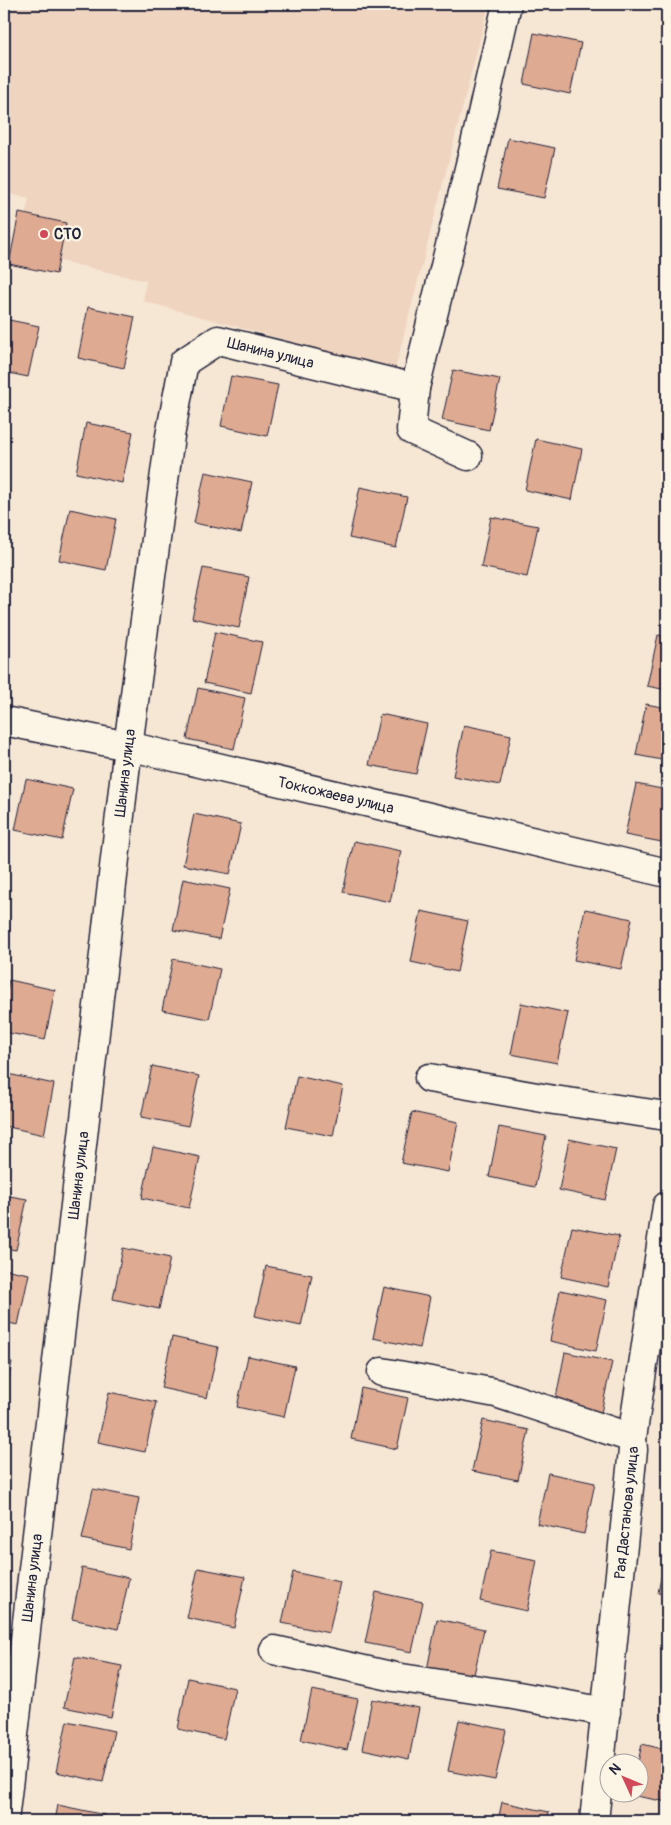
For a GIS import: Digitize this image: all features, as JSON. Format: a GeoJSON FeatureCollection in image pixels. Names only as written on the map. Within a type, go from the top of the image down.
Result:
{"type":"FeatureCollection","features":[{"type":"Feature","properties":{"kind":"street"},"geometry":{"type":"LineString","coordinates":[[468,456],[411,430],[415,388],[477,136],[507,4]]}},
{"type":"Feature","properties":{"kind":"street","name":"Шанина улица"},"geometry":{"type":"LineString","coordinates":[[4,1821],[128,746],[170,436],[184,362],[218,340],[415,388]]}},
{"type":"Feature","properties":{"kind":"street","name":"Токкожаева улица"},"geometry":{"type":"LineString","coordinates":[[4,721],[128,746],[667,873]]}},
{"type":"Feature","properties":{"kind":"street"},"geometry":{"type":"LineString","coordinates":[[429,1078],[667,1116]]}},
{"type":"Feature","properties":{"kind":"street","name":"Рая Дастанова улица"},"geometry":{"type":"LineString","coordinates":[[594,1821],[633,1450],[632,1438],[667,1206]]}},
{"type":"Feature","properties":{"kind":"street"},"geometry":{"type":"LineString","coordinates":[[382,1372],[496,1393],[632,1438]]}},
{"type":"Feature","properties":{"kind":"street"},"geometry":{"type":"LineString","coordinates":[[274,1650],[394,1677],[513,1695],[606,1712]]}},
{"type":"Feature","properties":{"kind":"shaded area"},"geometry":{"type":"Polygon","coordinates":[[[4,4],[489,4],[395,370],[143,301],[146,281],[17,251],[29,199],[4,192],[4,4]]]}},
{"type":"Feature","properties":{"kind":"building"},"geometry":{"type":"Polygon","coordinates":[[[534,33],[581,43],[570,94],[524,84],[534,33]]]}},
{"type":"Feature","properties":{"kind":"building"},"geometry":{"type":"Polygon","coordinates":[[[508,138],[555,148],[544,198],[497,189],[508,138]]]}},
{"type":"Feature","properties":{"kind":"building"},"geometry":{"type":"Polygon","coordinates":[[[19,213],[66,223],[56,274],[9,264],[19,213]]]}},
{"type":"Feature","properties":{"kind":"building"},"geometry":{"type":"Polygon","coordinates":[[[88,307],[135,317],[124,368],[78,358],[88,307]]]}},
{"type":"Feature","properties":{"kind":"building"},"geometry":{"type":"Polygon","coordinates":[[[4,319],[39,326],[28,377],[4,372],[4,319]]]}},
{"type":"Feature","properties":{"kind":"building"},"geometry":{"type":"Polygon","coordinates":[[[453,370],[500,379],[489,430],[442,420],[453,370]]]}},
{"type":"Feature","properties":{"kind":"building"},"geometry":{"type":"Polygon","coordinates":[[[231,376],[278,385],[267,436],[221,426],[231,376]]]}},
{"type":"Feature","properties":{"kind":"building"},"geometry":{"type":"Polygon","coordinates":[[[86,423],[133,432],[122,483],[76,473],[86,423]]]}},
{"type":"Feature","properties":{"kind":"building"},"geometry":{"type":"Polygon","coordinates":[[[536,439],[582,449],[572,500],[525,490],[536,439]]]}},
{"type":"Feature","properties":{"kind":"building"},"geometry":{"type":"Polygon","coordinates":[[[205,472],[252,482],[241,533],[194,523],[205,472]]]}},
{"type":"Feature","properties":{"kind":"building"},"geometry":{"type":"Polygon","coordinates":[[[360,487],[407,497],[396,548],[349,538],[360,487]]]}},
{"type":"Feature","properties":{"kind":"building"},"geometry":{"type":"Polygon","coordinates":[[[70,509],[116,519],[106,570],[59,560],[70,509]]]}},
{"type":"Feature","properties":{"kind":"building"},"geometry":{"type":"Polygon","coordinates":[[[491,517],[538,526],[527,577],[481,567],[491,517]]]}},
{"type":"Feature","properties":{"kind":"building"},"geometry":{"type":"Polygon","coordinates":[[[203,568],[249,577],[239,628],[192,618],[203,568]]]}},
{"type":"Feature","properties":{"kind":"building"},"geometry":{"type":"Polygon","coordinates":[[[215,632],[262,642],[251,693],[204,683],[215,632]]]}},
{"type":"Feature","properties":{"kind":"building"},"geometry":{"type":"Polygon","coordinates":[[[658,635],[667,637],[667,690],[647,686],[658,635]]]}},
{"type":"Feature","properties":{"kind":"building"},"geometry":{"type":"Polygon","coordinates":[[[198,688],[245,698],[234,749],[187,739],[198,688]]]}},
{"type":"Feature","properties":{"kind":"building"},"geometry":{"type":"Polygon","coordinates":[[[646,704],[667,708],[667,761],[636,755],[646,704]]]}},
{"type":"Feature","properties":{"kind":"building"},"geometry":{"type":"Polygon","coordinates":[[[380,714],[427,724],[416,774],[369,765],[380,714]]]}},
{"type":"Feature","properties":{"kind":"building"},"geometry":{"type":"Polygon","coordinates":[[[464,725],[511,735],[500,785],[453,776],[464,725]]]}},
{"type":"Feature","properties":{"kind":"building"},"geometry":{"type":"Polygon","coordinates":[[[26,779],[73,789],[62,840],[15,830],[26,779]]]}},
{"type":"Feature","properties":{"kind":"building"},"geometry":{"type":"Polygon","coordinates":[[[636,784],[667,790],[667,843],[625,835],[636,784]]]}},
{"type":"Feature","properties":{"kind":"building"},"geometry":{"type":"Polygon","coordinates":[[[194,814],[241,824],[230,874],[183,865],[194,814]]]}},
{"type":"Feature","properties":{"kind":"building"},"geometry":{"type":"Polygon","coordinates":[[[354,841],[401,851],[390,902],[343,892],[354,841]]]}},
{"type":"Feature","properties":{"kind":"building"},"geometry":{"type":"Polygon","coordinates":[[[183,879],[230,889],[219,939],[173,930],[183,879]]]}},
{"type":"Feature","properties":{"kind":"building"},"geometry":{"type":"Polygon","coordinates":[[[585,909],[632,919],[621,969],[574,960],[585,909]]]}},
{"type":"Feature","properties":{"kind":"building"},"geometry":{"type":"Polygon","coordinates":[[[421,911],[468,921],[457,972],[411,962],[421,911]]]}},
{"type":"Feature","properties":{"kind":"building"},"geometry":{"type":"Polygon","coordinates":[[[173,959],[220,969],[209,1019],[162,1010],[173,959]]]}},
{"type":"Feature","properties":{"kind":"building"},"geometry":{"type":"Polygon","coordinates":[[[9,980],[55,990],[45,1040],[4,1032],[4,1003],[9,980]]]}},
{"type":"Feature","properties":{"kind":"building"},"geometry":{"type":"Polygon","coordinates":[[[521,1003],[568,1013],[557,1063],[511,1054],[521,1003]]]}},
{"type":"Feature","properties":{"kind":"building"},"geometry":{"type":"Polygon","coordinates":[[[152,1066],[199,1076],[188,1126],[141,1117],[152,1066]]]}},
{"type":"Feature","properties":{"kind":"building"},"geometry":{"type":"Polygon","coordinates":[[[8,1074],[54,1084],[44,1135],[4,1126],[4,1093],[8,1074]]]}},
{"type":"Feature","properties":{"kind":"building"},"geometry":{"type":"Polygon","coordinates":[[[297,1076],[343,1086],[333,1136],[286,1127],[297,1076]]]}},
{"type":"Feature","properties":{"kind":"building"},"geometry":{"type":"Polygon","coordinates":[[[412,1112],[458,1122],[448,1172],[401,1163],[412,1112]]]}},
{"type":"Feature","properties":{"kind":"building"},"geometry":{"type":"Polygon","coordinates":[[[499,1127],[546,1136],[535,1187],[489,1177],[499,1127]]]}},
{"type":"Feature","properties":{"kind":"building"},"geometry":{"type":"Polygon","coordinates":[[[569,1139],[616,1149],[605,1200],[559,1190],[569,1139]]]}},
{"type":"Feature","properties":{"kind":"building"},"geometry":{"type":"Polygon","coordinates":[[[153,1147],[200,1157],[189,1208],[142,1198],[153,1147]]]}},
{"type":"Feature","properties":{"kind":"building"},"geometry":{"type":"Polygon","coordinates":[[[4,1195],[27,1199],[16,1250],[4,1248],[4,1195]]]}},
{"type":"Feature","properties":{"kind":"building"},"geometry":{"type":"Polygon","coordinates":[[[572,1227],[619,1236],[608,1287],[561,1277],[572,1227]]]}},
{"type":"Feature","properties":{"kind":"building"},"geometry":{"type":"Polygon","coordinates":[[[123,1248],[170,1258],[159,1309],[113,1299],[123,1248]]]}},
{"type":"Feature","properties":{"kind":"building"},"geometry":{"type":"Polygon","coordinates":[[[266,1266],[312,1275],[301,1326],[255,1316],[266,1266]]]}},
{"type":"Feature","properties":{"kind":"building"},"geometry":{"type":"Polygon","coordinates":[[[4,1269],[29,1274],[18,1325],[4,1322],[4,1269]]]}},
{"type":"Feature","properties":{"kind":"building"},"geometry":{"type":"Polygon","coordinates":[[[384,1287],[430,1297],[420,1348],[373,1338],[384,1287]]]}},
{"type":"Feature","properties":{"kind":"building"},"geometry":{"type":"Polygon","coordinates":[[[560,1290],[607,1300],[596,1351],[550,1341],[560,1290]]]}},
{"type":"Feature","properties":{"kind":"building"},"geometry":{"type":"Polygon","coordinates":[[[172,1337],[218,1347],[207,1398],[161,1388],[172,1337]]]}},
{"type":"Feature","properties":{"kind":"building"},"geometry":{"type":"Polygon","coordinates":[[[565,1352],[612,1362],[601,1413],[555,1403],[565,1352]]]}},
{"type":"Feature","properties":{"kind":"building"},"geometry":{"type":"Polygon","coordinates":[[[248,1356],[295,1366],[284,1417],[237,1407],[248,1356]]]}},
{"type":"Feature","properties":{"kind":"building"},"geometry":{"type":"Polygon","coordinates":[[[4,1361],[12,1362],[4,1400],[4,1361]]]}},
{"type":"Feature","properties":{"kind":"building"},"geometry":{"type":"Polygon","coordinates":[[[361,1388],[408,1398],[397,1449],[351,1439],[361,1388]]]}},
{"type":"Feature","properties":{"kind":"building"},"geometry":{"type":"Polygon","coordinates":[[[109,1392],[156,1402],[145,1452],[98,1442],[109,1392]]]}},
{"type":"Feature","properties":{"kind":"building"},"geometry":{"type":"Polygon","coordinates":[[[483,1420],[529,1430],[518,1480],[472,1471],[483,1420]]]}},
{"type":"Feature","properties":{"kind":"building"},"geometry":{"type":"Polygon","coordinates":[[[548,1473],[595,1483],[584,1534],[537,1524],[548,1473]]]}},
{"type":"Feature","properties":{"kind":"building"},"geometry":{"type":"Polygon","coordinates":[[[93,1489],[139,1498],[129,1549],[82,1539],[93,1489]]]}},
{"type":"Feature","properties":{"kind":"building"},"geometry":{"type":"Polygon","coordinates":[[[667,1548],[667,1595],[658,1593],[667,1548]]]}},
{"type":"Feature","properties":{"kind":"building"},"geometry":{"type":"Polygon","coordinates":[[[491,1551],[537,1560],[527,1611],[480,1601],[491,1551]]]}},
{"type":"Feature","properties":{"kind":"building"},"geometry":{"type":"Polygon","coordinates":[[[82,1568],[129,1578],[118,1629],[72,1619],[82,1568]]]}},
{"type":"Feature","properties":{"kind":"building"},"geometry":{"type":"Polygon","coordinates":[[[198,1568],[245,1577],[234,1628],[187,1618],[198,1568]]]}},
{"type":"Feature","properties":{"kind":"building"},"geometry":{"type":"Polygon","coordinates":[[[293,1572],[340,1582],[329,1633],[282,1623],[293,1572]]]}},
{"type":"Feature","properties":{"kind":"building"},"geometry":{"type":"Polygon","coordinates":[[[376,1592],[423,1602],[412,1652],[365,1643],[376,1592]]]}},
{"type":"Feature","properties":{"kind":"building"},"geometry":{"type":"Polygon","coordinates":[[[437,1619],[484,1629],[473,1679],[427,1670],[437,1619]]]}},
{"type":"Feature","properties":{"kind":"building"},"geometry":{"type":"Polygon","coordinates":[[[75,1657],[122,1666],[111,1717],[64,1707],[75,1657]]]}},
{"type":"Feature","properties":{"kind":"building"},"geometry":{"type":"Polygon","coordinates":[[[188,1678],[235,1688],[224,1739],[178,1729],[188,1678]]]}},
{"type":"Feature","properties":{"kind":"building"},"geometry":{"type":"Polygon","coordinates":[[[312,1690],[358,1699],[347,1750],[301,1740],[312,1690]]]}},
{"type":"Feature","properties":{"kind":"building"},"geometry":{"type":"Polygon","coordinates":[[[372,1699],[419,1708],[409,1759],[362,1749],[372,1699]]]}},
{"type":"Feature","properties":{"kind":"building"},"geometry":{"type":"Polygon","coordinates":[[[459,1720],[506,1730],[495,1780],[448,1771],[459,1720]]]}},
{"type":"Feature","properties":{"kind":"building"},"geometry":{"type":"Polygon","coordinates":[[[67,1721],[114,1731],[103,1782],[56,1772],[67,1721]]]}},
{"type":"Feature","properties":{"kind":"building"},"geometry":{"type":"Polygon","coordinates":[[[642,1744],[667,1750],[667,1802],[648,1798],[648,1752],[640,1752],[642,1744]]]}},
{"type":"Feature","properties":{"kind":"building"},"geometry":{"type":"Polygon","coordinates":[[[502,1802],[549,1812],[547,1821],[498,1821],[502,1802]]]}},
{"type":"Feature","properties":{"kind":"building"},"geometry":{"type":"Polygon","coordinates":[[[58,1805],[105,1815],[104,1821],[55,1821],[58,1805]]]}},
{"type":"Feature","properties":{"kind":"place","name":"СТО"},"geometry":{"type":"Point","coordinates":[44,234]}}]}
